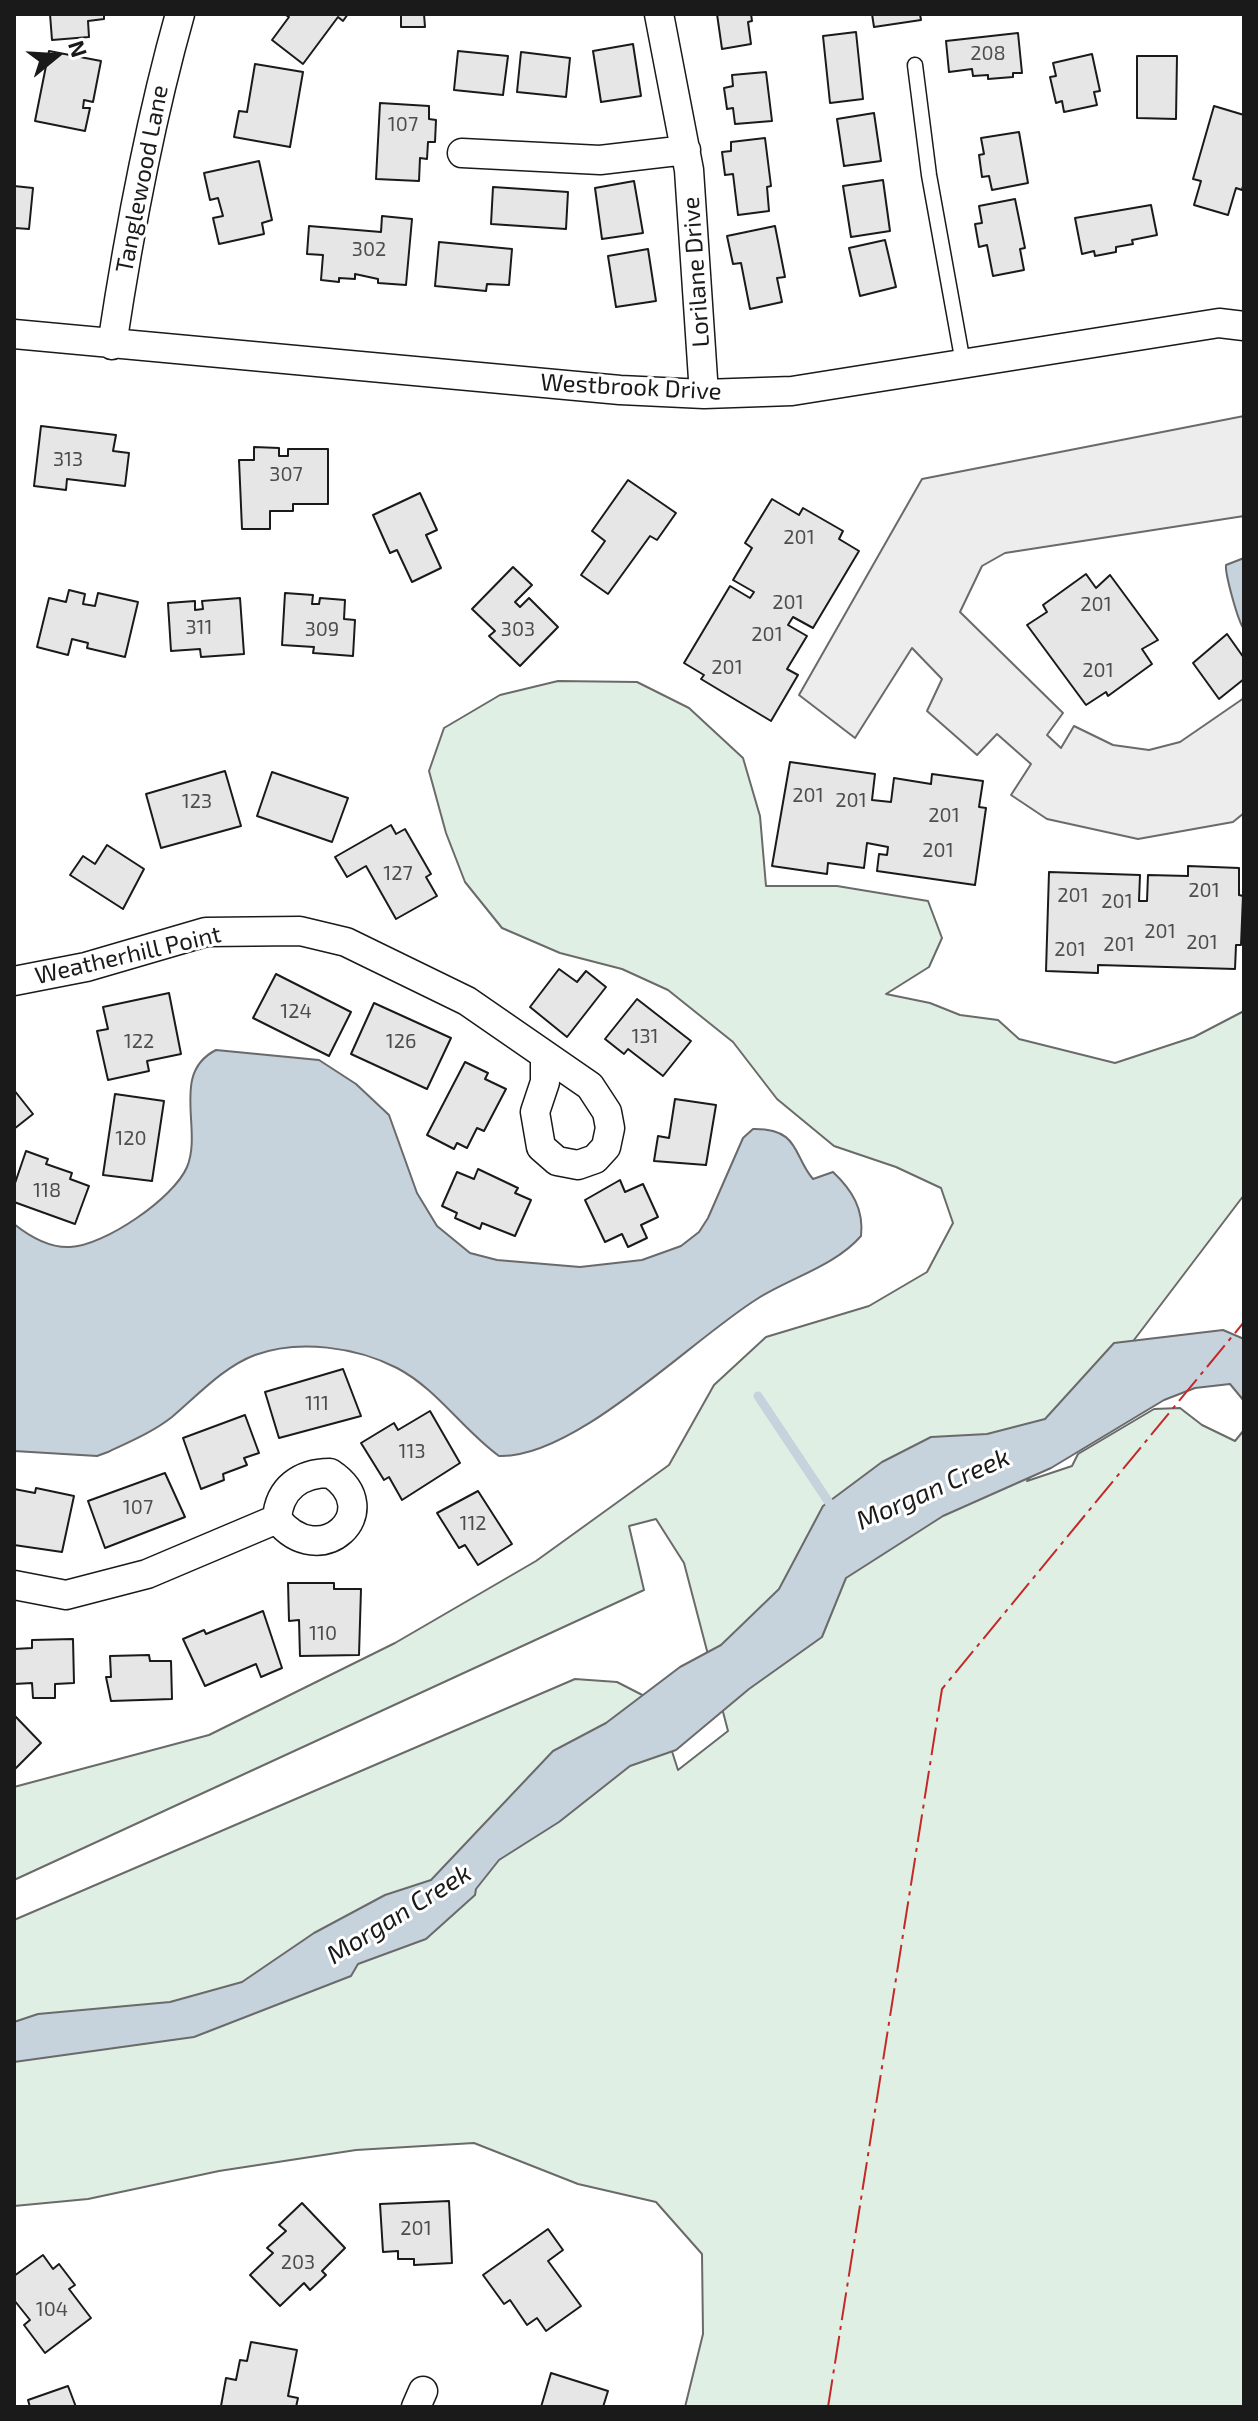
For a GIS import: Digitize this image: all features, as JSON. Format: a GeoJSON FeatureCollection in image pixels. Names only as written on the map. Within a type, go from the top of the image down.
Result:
{"type":"FeatureCollection","features":[{"type":"Feature","properties":{"kind":"street","name":"Tanglewood Lane"},"geometry":{"type":"LineString","coordinates":[[112,345],[135,197],[153,110],[180,14]]}},
{"type":"Feature","properties":{"kind":"street","name":"Lorilane Drive"},"geometry":{"type":"LineString","coordinates":[[659,14],[686,150],[704,394]]}},
{"type":"Feature","properties":{"kind":"street"},"geometry":{"type":"LineString","coordinates":[[462,153],[600,160],[686,150]]}},
{"type":"Feature","properties":{"kind":"street","name":"Westbrook Drive"},"geometry":{"type":"LineString","coordinates":[[14,334],[112,345],[704,394],[792,391],[1219,323],[1244,326]]}},
{"type":"Feature","properties":{"kind":"street","name":"Weatherhill Point"},"geometry":{"type":"LineString","coordinates":[[14,981],[86,967],[206,932],[300,931],[346,942],[467,1001],[545,1058]]}},
{"type":"Feature","properties":{"kind":"street"},"geometry":{"type":"LineString","coordinates":[[14,1585],[66,1595],[147,1574],[277,1519]]}},
{"type":"Feature","properties":{"kind":"lane"},"geometry":{"type":"LineString","coordinates":[[915,65],[929,175],[963,363]]}},
{"type":"Feature","properties":{"kind":"green space"},"geometry":{"type":"Polygon","coordinates":[[[558,681],[637,682],[689,708],[743,758],[760,816],[766,886],[837,886],[928,901],[942,938],[929,967],[886,994],[930,1003],[960,1015],[998,1020],[1019,1039],[1115,1063],[1194,1037],[1244,1011],[1244,1195],[1027,1481],[1072,1466],[1078,1454],[1154,1409],[1180,1408],[1202,1425],[1235,1441],[1244,1430],[1244,2407],[685,2407],[703,2334],[702,2254],[656,2202],[578,2184],[474,2143],[356,2150],[219,2171],[88,2199],[14,2206],[14,1920],[575,1679],[617,1682],[656,1702],[678,1770],[728,1731],[684,1563],[656,1519],[629,1526],[644,1590],[14,1880],[14,1787],[209,1735],[395,1643],[536,1561],[669,1465],[714,1385],[766,1337],[869,1306],[927,1272],[953,1223],[941,1188],[896,1167],[834,1146],[777,1099],[733,1042],[668,990],[622,969],[560,953],[502,928],[465,882],[446,833],[429,771],[444,728],[500,695],[558,681]]]}},
{"type":"Feature","properties":{"kind":"shaded area"},"geometry":{"type":"Polygon","coordinates":[[[1244,416],[1244,516],[1005,553],[982,566],[960,612],[1063,713],[1047,735],[1061,748],[1074,726],[1113,745],[1149,750],[1180,742],[1244,698],[1244,813],[1233,822],[1138,839],[1047,819],[1011,795],[1031,764],[997,734],[977,755],[927,711],[942,679],[912,648],[855,738],[799,695],[922,479],[1244,416]]]}},
{"type":"Feature","properties":{"kind":"water"},"geometry":{"type":"Polygon","coordinates":[[[1244,558],[1244,629],[1232,598],[1226,565],[1244,558]]]}},
{"type":"Feature","properties":{"kind":"water"},"geometry":{"type":"Polygon","coordinates":[[[216,1050],[319,1060],[356,1084],[389,1115],[417,1193],[437,1226],[470,1253],[497,1260],[580,1267],[642,1260],[681,1246],[699,1232],[708,1218],[743,1138],[753,1129],[768,1130],[787,1138],[813,1179],[833,1172],[855,1201],[861,1217],[861,1236],[825,1264],[757,1299],[597,1418],[529,1452],[499,1456],[425,1387],[397,1368],[346,1350],[308,1347],[272,1350],[243,1360],[221,1374],[165,1422],[97,1456],[14,1451],[14,1224],[40,1240],[55,1246],[70,1247],[101,1238],[153,1206],[180,1179],[187,1167],[191,1152],[190,1103],[194,1073],[202,1060],[216,1050]]]}},
{"type":"Feature","properties":{"kind":"water","name":"Morgan Creek"},"geometry":{"type":"Polygon","coordinates":[[[1223,1330],[1244,1339],[1244,1401],[1230,1384],[1195,1388],[1164,1400],[1051,1468],[943,1516],[846,1578],[822,1637],[749,1689],[676,1750],[630,1766],[559,1822],[499,1860],[476,1889],[475,1895],[426,1939],[358,1964],[351,1976],[194,2037],[14,2062],[14,2022],[38,2014],[170,2002],[242,1982],[314,1933],[385,1895],[431,1880],[553,1751],[606,1723],[680,1667],[721,1645],[779,1589],[823,1506],[882,1462],[931,1437],[987,1434],[1045,1419],[1114,1343],[1223,1330]]]}},
{"type":"Feature","properties":{"kind":"building"},"geometry":{"type":"Polygon","coordinates":[[[50,14],[104,14],[104,19],[88,21],[89,37],[52,40],[50,14]]]}},
{"type":"Feature","properties":{"kind":"building"},"geometry":{"type":"Polygon","coordinates":[[[284,14],[348,14],[343,21],[338,17],[303,64],[272,40],[289,17],[284,14]]]}},
{"type":"Feature","properties":{"kind":"building"},"geometry":{"type":"Polygon","coordinates":[[[401,14],[424,14],[425,27],[401,27],[401,14]]]}},
{"type":"Feature","properties":{"kind":"building"},"geometry":{"type":"Polygon","coordinates":[[[717,14],[751,14],[752,21],[748,22],[751,44],[722,49],[717,14]]]}},
{"type":"Feature","properties":{"kind":"building"},"geometry":{"type":"Polygon","coordinates":[[[872,14],[920,14],[921,20],[874,27],[872,14]]]}},
{"type":"Feature","properties":{"kind":"building"},"geometry":{"type":"Polygon","coordinates":[[[856,32],[863,99],[830,103],[823,36],[856,32]]]}},
{"type":"Feature","properties":{"kind":"building"},"geometry":{"type":"Polygon","coordinates":[[[1018,33],[1022,73],[988,79],[988,75],[973,76],[972,69],[949,72],[946,41],[1018,33]]]}},
{"type":"Feature","properties":{"kind":"building"},"geometry":{"type":"Polygon","coordinates":[[[633,44],[641,96],[601,102],[593,51],[633,44]]]}},
{"type":"Feature","properties":{"kind":"building"},"geometry":{"type":"Polygon","coordinates":[[[49,51],[101,61],[93,102],[84,100],[83,108],[90,108],[85,131],[35,121],[49,51]]]}},
{"type":"Feature","properties":{"kind":"building"},"geometry":{"type":"Polygon","coordinates":[[[458,51],[508,56],[503,95],[454,90],[458,51]]]}},
{"type":"Feature","properties":{"kind":"building"},"geometry":{"type":"Polygon","coordinates":[[[521,52],[570,58],[566,97],[517,92],[521,52]]]}},
{"type":"Feature","properties":{"kind":"building"},"geometry":{"type":"Polygon","coordinates":[[[1092,54],[1100,91],[1094,92],[1097,105],[1064,112],[1062,101],[1056,103],[1050,77],[1056,76],[1053,63],[1092,54]]]}},
{"type":"Feature","properties":{"kind":"building"},"geometry":{"type":"Polygon","coordinates":[[[1137,56],[1177,56],[1176,119],[1137,118],[1137,56]]]}},
{"type":"Feature","properties":{"kind":"building"},"geometry":{"type":"Polygon","coordinates":[[[255,64],[303,72],[290,147],[234,137],[239,111],[247,112],[255,64]]]}},
{"type":"Feature","properties":{"kind":"building"},"geometry":{"type":"Polygon","coordinates":[[[766,72],[772,121],[735,124],[733,108],[727,109],[724,88],[733,86],[732,75],[766,72]]]}},
{"type":"Feature","properties":{"kind":"building"},"geometry":{"type":"Polygon","coordinates":[[[380,103],[429,106],[429,119],[436,120],[435,142],[428,142],[427,159],[420,158],[419,181],[376,179],[380,103]]]}},
{"type":"Feature","properties":{"kind":"building"},"geometry":{"type":"Polygon","coordinates":[[[1214,106],[1244,115],[1244,182],[1242,190],[1236,188],[1228,215],[1194,205],[1201,181],[1193,179],[1214,106]]]}},
{"type":"Feature","properties":{"kind":"building"},"geometry":{"type":"Polygon","coordinates":[[[874,113],[881,161],[844,166],[837,119],[874,113]]]}},
{"type":"Feature","properties":{"kind":"building"},"geometry":{"type":"Polygon","coordinates":[[[1019,132],[1028,183],[992,190],[989,176],[982,177],[979,155],[984,154],[981,138],[1019,132]]]}},
{"type":"Feature","properties":{"kind":"building"},"geometry":{"type":"Polygon","coordinates":[[[765,138],[771,186],[767,187],[769,211],[738,215],[733,174],[725,175],[722,152],[731,151],[731,142],[765,138]]]}},
{"type":"Feature","properties":{"kind":"building"},"geometry":{"type":"Polygon","coordinates":[[[259,161],[272,220],[262,223],[264,234],[219,244],[213,218],[223,216],[218,198],[210,200],[204,173],[259,161]]]}},
{"type":"Feature","properties":{"kind":"building"},"geometry":{"type":"Polygon","coordinates":[[[883,180],[890,231],[851,237],[843,186],[883,180]]]}},
{"type":"Feature","properties":{"kind":"building"},"geometry":{"type":"Polygon","coordinates":[[[634,181],[643,233],[602,239],[595,188],[634,181]]]}},
{"type":"Feature","properties":{"kind":"building"},"geometry":{"type":"Polygon","coordinates":[[[14,186],[33,188],[29,229],[15,228],[14,236],[14,186]]]}},
{"type":"Feature","properties":{"kind":"building"},"geometry":{"type":"Polygon","coordinates":[[[493,187],[568,192],[566,229],[491,224],[493,187]]]}},
{"type":"Feature","properties":{"kind":"building"},"geometry":{"type":"Polygon","coordinates":[[[1015,199],[1025,248],[1020,249],[1024,270],[993,276],[987,245],[979,247],[975,224],[982,223],[979,206],[1015,199]]]}},
{"type":"Feature","properties":{"kind":"building"},"geometry":{"type":"Polygon","coordinates":[[[1151,205],[1157,235],[1132,240],[1133,244],[1116,247],[1116,252],[1095,256],[1094,251],[1082,254],[1075,218],[1151,205]]]}},
{"type":"Feature","properties":{"kind":"building"},"geometry":{"type":"Polygon","coordinates":[[[382,216],[412,219],[406,285],[378,283],[378,279],[355,274],[355,279],[339,278],[339,282],[321,280],[323,255],[307,254],[309,226],[381,232],[382,216]]]}},
{"type":"Feature","properties":{"kind":"building"},"geometry":{"type":"Polygon","coordinates":[[[775,226],[785,277],[777,278],[782,302],[750,309],[741,263],[733,264],[727,236],[775,226]]]}},
{"type":"Feature","properties":{"kind":"building"},"geometry":{"type":"Polygon","coordinates":[[[885,240],[896,287],[860,296],[849,248],[885,240]]]}},
{"type":"Feature","properties":{"kind":"building"},"geometry":{"type":"Polygon","coordinates":[[[439,242],[512,249],[509,285],[487,284],[486,291],[435,286],[439,242]]]}},
{"type":"Feature","properties":{"kind":"building"},"geometry":{"type":"Polygon","coordinates":[[[648,249],[656,301],[616,307],[608,256],[648,249]]]}},
{"type":"Feature","properties":{"kind":"building"},"geometry":{"type":"Polygon","coordinates":[[[41,426],[116,435],[113,451],[129,453],[125,486],[67,479],[66,490],[34,486],[41,426]]]}},
{"type":"Feature","properties":{"kind":"building"},"geometry":{"type":"Polygon","coordinates":[[[254,447],[279,448],[279,456],[288,456],[288,449],[328,449],[328,504],[293,504],[293,511],[270,511],[270,529],[242,529],[239,460],[254,460],[254,447]]]}},
{"type":"Feature","properties":{"kind":"building"},"geometry":{"type":"Polygon","coordinates":[[[628,480],[676,513],[657,540],[650,536],[608,594],[581,575],[605,541],[592,531],[628,480]]]}},
{"type":"Feature","properties":{"kind":"building"},"geometry":{"type":"Polygon","coordinates":[[[420,493],[437,530],[426,535],[441,568],[412,582],[397,550],[390,553],[373,515],[420,493]]]}},
{"type":"Feature","properties":{"kind":"building"},"geometry":{"type":"Polygon","coordinates":[[[772,499],[799,515],[803,508],[843,531],[839,539],[859,551],[813,628],[793,617],[788,625],[807,636],[787,669],[798,675],[771,721],[701,679],[704,675],[684,663],[730,586],[750,598],[754,592],[733,580],[752,548],[745,543],[772,499]]]}},
{"type":"Feature","properties":{"kind":"building"},"geometry":{"type":"Polygon","coordinates":[[[513,567],[532,585],[515,602],[520,607],[529,598],[558,627],[520,666],[489,636],[495,631],[472,609],[513,567]]]}},
{"type":"Feature","properties":{"kind":"building"},"geometry":{"type":"Polygon","coordinates":[[[1086,574],[1096,588],[1110,575],[1158,640],[1142,649],[1152,664],[1108,696],[1106,692],[1086,705],[1027,625],[1047,612],[1043,605],[1086,574]]]}},
{"type":"Feature","properties":{"kind":"building"},"geometry":{"type":"Polygon","coordinates":[[[69,590],[85,594],[83,604],[95,606],[98,593],[138,602],[125,657],[87,648],[88,643],[72,639],[68,655],[37,647],[49,598],[66,602],[69,590]]]}},
{"type":"Feature","properties":{"kind":"building"},"geometry":{"type":"Polygon","coordinates":[[[285,593],[313,595],[312,604],[319,604],[320,598],[345,600],[344,619],[355,620],[353,656],[313,653],[314,647],[282,645],[285,593]]]}},
{"type":"Feature","properties":{"kind":"building"},"geometry":{"type":"Polygon","coordinates":[[[240,598],[244,654],[201,657],[200,649],[171,651],[168,603],[195,601],[195,610],[203,609],[202,601],[240,598]]]}},
{"type":"Feature","properties":{"kind":"building"},"geometry":{"type":"Polygon","coordinates":[[[1227,634],[1244,658],[1244,679],[1219,699],[1193,663],[1227,634]]]}},
{"type":"Feature","properties":{"kind":"building"},"geometry":{"type":"Polygon","coordinates":[[[790,762],[875,774],[872,800],[891,802],[894,778],[931,784],[932,774],[983,781],[979,807],[986,808],[975,885],[877,871],[879,854],[887,855],[888,847],[867,843],[864,868],[828,863],[827,874],[772,866],[790,762]]]}},
{"type":"Feature","properties":{"kind":"building"},"geometry":{"type":"Polygon","coordinates":[[[225,771],[241,826],[161,848],[146,794],[225,771]]]}},
{"type":"Feature","properties":{"kind":"building"},"geometry":{"type":"Polygon","coordinates":[[[272,772],[348,798],[332,842],[257,816],[272,772]]]}},
{"type":"Feature","properties":{"kind":"building"},"geometry":{"type":"Polygon","coordinates":[[[391,825],[396,834],[405,829],[431,874],[426,877],[437,896],[396,919],[366,866],[347,877],[335,857],[391,825]]]}},
{"type":"Feature","properties":{"kind":"building"},"geometry":{"type":"Polygon","coordinates":[[[107,845],[144,869],[123,909],[70,875],[83,856],[95,864],[107,845]]]}},
{"type":"Feature","properties":{"kind":"building"},"geometry":{"type":"Polygon","coordinates":[[[1188,866],[1239,868],[1239,895],[1243,896],[1241,945],[1236,945],[1235,969],[1098,965],[1098,973],[1046,971],[1049,872],[1140,875],[1139,901],[1147,901],[1148,875],[1188,876],[1188,866]]]}},
{"type":"Feature","properties":{"kind":"building"},"geometry":{"type":"Polygon","coordinates":[[[559,969],[577,982],[586,971],[606,987],[567,1037],[530,1007],[559,969]]]}},
{"type":"Feature","properties":{"kind":"building"},"geometry":{"type":"Polygon","coordinates":[[[276,974],[351,1012],[329,1056],[253,1018],[276,974]]]}},
{"type":"Feature","properties":{"kind":"building"},"geometry":{"type":"Polygon","coordinates":[[[169,993],[181,1054],[147,1061],[149,1071],[108,1080],[97,1031],[108,1029],[103,1007],[169,993]]]}},
{"type":"Feature","properties":{"kind":"building"},"geometry":{"type":"Polygon","coordinates":[[[637,999],[691,1041],[663,1076],[628,1049],[624,1054],[605,1039],[637,999]]]}},
{"type":"Feature","properties":{"kind":"building"},"geometry":{"type":"Polygon","coordinates":[[[374,1003],[451,1038],[427,1089],[351,1054],[374,1003]]]}},
{"type":"Feature","properties":{"kind":"building"},"geometry":{"type":"Polygon","coordinates":[[[465,1062],[488,1073],[485,1079],[506,1089],[484,1131],[477,1128],[467,1148],[457,1143],[454,1149],[427,1135],[465,1062]]]}},
{"type":"Feature","properties":{"kind":"building"},"geometry":{"type":"Polygon","coordinates":[[[14,1090],[33,1114],[14,1129],[14,1090]]]}},
{"type":"Feature","properties":{"kind":"building"},"geometry":{"type":"Polygon","coordinates":[[[115,1094],[164,1101],[152,1181],[103,1175],[115,1094]]]}},
{"type":"Feature","properties":{"kind":"building"},"geometry":{"type":"Polygon","coordinates":[[[675,1099],[716,1105],[706,1165],[654,1161],[658,1136],[669,1138],[675,1099]]]}},
{"type":"Feature","properties":{"kind":"building"},"geometry":{"type":"Polygon","coordinates":[[[26,1151],[48,1159],[46,1164],[72,1173],[70,1179],[89,1186],[75,1224],[14,1202],[14,1186],[26,1151]]]}},
{"type":"Feature","properties":{"kind":"building"},"geometry":{"type":"Polygon","coordinates":[[[478,1169],[518,1188],[515,1193],[531,1200],[515,1236],[482,1223],[480,1229],[455,1218],[457,1213],[442,1206],[457,1172],[474,1179],[478,1169]]]}},
{"type":"Feature","properties":{"kind":"building"},"geometry":{"type":"Polygon","coordinates":[[[620,1180],[625,1192],[643,1184],[658,1217],[641,1225],[647,1238],[628,1247],[622,1234],[605,1242],[585,1200],[620,1180]]]}},
{"type":"Feature","properties":{"kind":"building"},"geometry":{"type":"Polygon","coordinates":[[[343,1369],[361,1416],[279,1438],[265,1392],[343,1369]]]}},
{"type":"Feature","properties":{"kind":"building"},"geometry":{"type":"Polygon","coordinates":[[[430,1411],[460,1463],[402,1500],[389,1477],[384,1480],[361,1443],[394,1423],[398,1430],[430,1411]]]}},
{"type":"Feature","properties":{"kind":"building"},"geometry":{"type":"Polygon","coordinates":[[[245,1415],[259,1453],[244,1458],[247,1465],[223,1474],[224,1480],[201,1489],[183,1438],[245,1415]]]}},
{"type":"Feature","properties":{"kind":"building"},"geometry":{"type":"Polygon","coordinates":[[[165,1473],[185,1517],[105,1548],[88,1501],[165,1473]]]}},
{"type":"Feature","properties":{"kind":"building"},"geometry":{"type":"Polygon","coordinates":[[[36,1488],[74,1496],[62,1552],[14,1545],[14,1489],[35,1493],[36,1488]]]}},
{"type":"Feature","properties":{"kind":"building"},"geometry":{"type":"Polygon","coordinates":[[[478,1491],[512,1544],[478,1565],[465,1545],[459,1548],[437,1513],[478,1491]]]}},
{"type":"Feature","properties":{"kind":"building"},"geometry":{"type":"Polygon","coordinates":[[[288,1583],[334,1583],[334,1589],[361,1589],[359,1655],[300,1656],[299,1620],[289,1621],[288,1583]]]}},
{"type":"Feature","properties":{"kind":"building"},"geometry":{"type":"Polygon","coordinates":[[[263,1611],[282,1668],[261,1677],[256,1664],[205,1686],[183,1639],[204,1630],[206,1634],[263,1611]]]}},
{"type":"Feature","properties":{"kind":"building"},"geometry":{"type":"Polygon","coordinates":[[[73,1639],[74,1683],[55,1684],[55,1698],[33,1698],[32,1683],[14,1684],[14,1649],[32,1648],[32,1640],[73,1639]]]}},
{"type":"Feature","properties":{"kind":"building"},"geometry":{"type":"Polygon","coordinates":[[[149,1655],[150,1661],[171,1661],[172,1699],[111,1701],[106,1677],[111,1677],[110,1656],[149,1655]]]}},
{"type":"Feature","properties":{"kind":"building"},"geometry":{"type":"Polygon","coordinates":[[[14,1715],[41,1743],[14,1770],[14,1715]]]}},
{"type":"Feature","properties":{"kind":"building"},"geometry":{"type":"Polygon","coordinates":[[[449,2201],[452,2263],[414,2265],[414,2259],[398,2259],[398,2251],[383,2252],[380,2204],[449,2201]]]}},
{"type":"Feature","properties":{"kind":"building"},"geometry":{"type":"Polygon","coordinates":[[[302,2203],[345,2248],[322,2271],[326,2275],[310,2290],[304,2283],[280,2306],[250,2275],[273,2253],[267,2248],[286,2231],[279,2225],[302,2203]]]}},
{"type":"Feature","properties":{"kind":"building"},"geometry":{"type":"Polygon","coordinates":[[[548,2229],[563,2250],[548,2261],[581,2306],[546,2331],[537,2318],[527,2325],[510,2300],[504,2304],[483,2275],[548,2229]]]}},
{"type":"Feature","properties":{"kind":"building"},"geometry":{"type":"Polygon","coordinates":[[[43,2255],[53,2269],[59,2264],[75,2285],[69,2289],[91,2318],[45,2353],[24,2325],[30,2320],[14,2300],[14,2276],[43,2255]]]}},
{"type":"Feature","properties":{"kind":"building"},"geometry":{"type":"Polygon","coordinates":[[[251,2342],[297,2350],[288,2396],[298,2398],[296,2407],[221,2406],[226,2378],[236,2380],[240,2360],[247,2361],[251,2342]]]}},
{"type":"Feature","properties":{"kind":"building"},"geometry":{"type":"Polygon","coordinates":[[[551,2373],[608,2391],[603,2407],[541,2407],[551,2373]]]}},
{"type":"Feature","properties":{"kind":"building"},"geometry":{"type":"Polygon","coordinates":[[[68,2386],[76,2407],[30,2407],[28,2400],[68,2386]]]}},
{"type":"Feature","properties":{"kind":"waterway"},"geometry":{"type":"LineString","coordinates":[[758,1396],[834,1510]]}},
{"type":"Feature","properties":{"kind":"power"},"geometry":{"type":"LineString","coordinates":[[828,2407],[942,1689],[1244,1322]]}}]}
